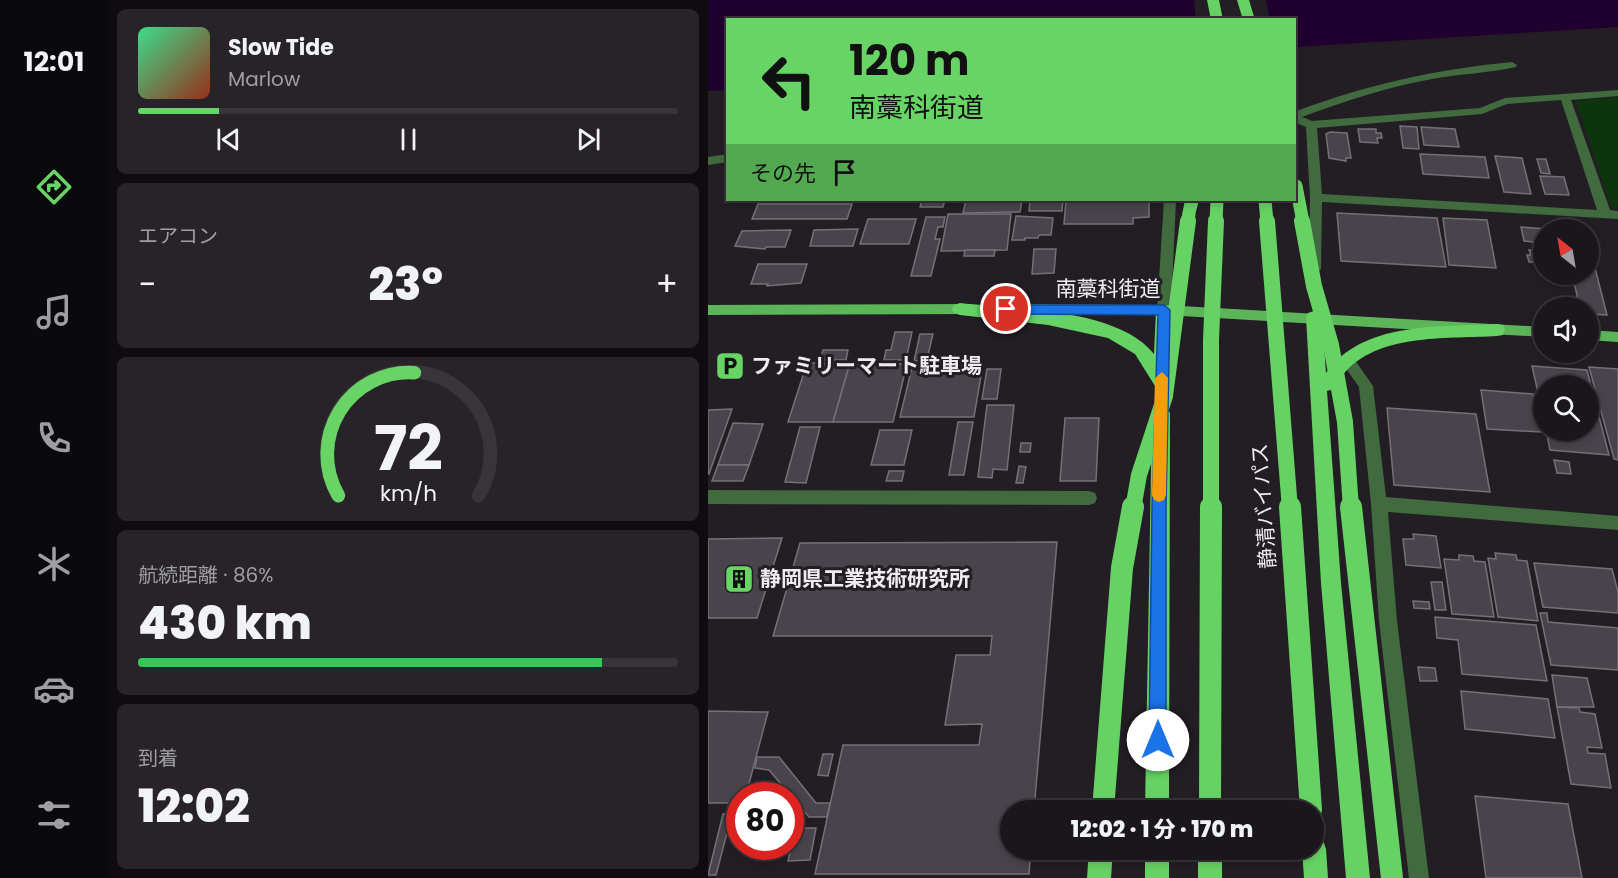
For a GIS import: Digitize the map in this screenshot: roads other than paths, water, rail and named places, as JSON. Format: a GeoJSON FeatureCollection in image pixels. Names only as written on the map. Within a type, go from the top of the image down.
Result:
{"type":"FeatureCollection","features":[{"type":"Feature","properties":{"kind":"highway"},"geometry":{"type":"LineString","coordinates":[[1208,0],[1208,18]]}},
{"type":"Feature","properties":{"kind":"highway"},"geometry":{"type":"LineString","coordinates":[[1213,0],[1216,18]]}},
{"type":"Feature","properties":{"kind":"highway"},"geometry":{"type":"LineString","coordinates":[[1241,0],[1242,18]]}},
{"type":"Feature","properties":{"kind":"highway"},"geometry":{"type":"LineString","coordinates":[[1241,0],[1247,18]]}},
{"type":"Feature","properties":{"kind":"highway"},"geometry":{"type":"LineString","coordinates":[[1296,192],[1314,286],[1330,345],[1345,422],[1353,536],[1392,878]]}},
{"type":"Feature","properties":{"kind":"highway"},"geometry":{"type":"LineString","coordinates":[[1104,800],[1122,568],[1139,475],[1165,396],[1192,201]]}},
{"type":"Feature","properties":{"kind":"highway"},"geometry":{"type":"LineString","coordinates":[[1210,800],[1211,340],[1217,201]]}},
{"type":"Feature","properties":{"kind":"highway","name":"静清バイパス"},"geometry":{"type":"LineString","coordinates":[[1265,201],[1279,352],[1310,800]]}},
{"type":"Feature","properties":{"kind":"highway"},"geometry":{"type":"LineString","coordinates":[[960,309],[1080,324],[1107,330],[1132,342],[1146,354],[1162,383]]}},
{"type":"Feature","properties":{"kind":"highway"},"geometry":{"type":"LineString","coordinates":[[1157,800],[1164,310]]}},
{"type":"Feature","properties":{"kind":"highway"},"geometry":{"type":"LineString","coordinates":[[1314,317],[1331,583],[1358,878]]}},
{"type":"Feature","properties":{"kind":"highway"},"geometry":{"type":"LineString","coordinates":[[1321,399],[1331,377],[1347,360],[1365,348],[1386,340],[1497,330]]}},
{"type":"Feature","properties":{"kind":"highway"},"geometry":{"type":"LineString","coordinates":[[1099,878],[1100,860]]}},
{"type":"Feature","properties":{"kind":"highway"},"geometry":{"type":"LineString","coordinates":[[1157,860],[1157,878]]}},
{"type":"Feature","properties":{"kind":"highway"},"geometry":{"type":"LineString","coordinates":[[1210,860],[1210,878]]}},
{"type":"Feature","properties":{"kind":"highway"},"geometry":{"type":"LineString","coordinates":[[1315,860],[1316,878]]}},
{"type":"Feature","properties":{"kind":"main road","name":"南藁科街道"},"geometry":{"type":"LineString","coordinates":[[708,310],[1164,310],[1533,332]]}},
{"type":"Feature","properties":{"kind":"main road"},"geometry":{"type":"LineString","coordinates":[[1599,336],[1618,337]]}},
{"type":"Feature","properties":{"kind":"street"},"geometry":{"type":"LineString","coordinates":[[1296,116],[1355,93],[1381,86],[1512,65]]}},
{"type":"Feature","properties":{"kind":"street"},"geometry":{"type":"LineString","coordinates":[[1296,118],[1311,125],[1482,111],[1504,101],[1618,93]]}},
{"type":"Feature","properties":{"kind":"street"},"geometry":{"type":"LineString","coordinates":[[1565,97],[1605,214]]}},
{"type":"Feature","properties":{"kind":"street"},"geometry":{"type":"LineString","coordinates":[[1311,125],[1316,198],[1314,317]]}},
{"type":"Feature","properties":{"kind":"street"},"geometry":{"type":"LineString","coordinates":[[708,161],[726,158]]}},
{"type":"Feature","properties":{"kind":"street"},"geometry":{"type":"LineString","coordinates":[[1316,198],[1618,214]]}},
{"type":"Feature","properties":{"kind":"street"},"geometry":{"type":"LineString","coordinates":[[1164,310],[1170,201]]}},
{"type":"Feature","properties":{"kind":"street"},"geometry":{"type":"LineString","coordinates":[[1347,360],[1366,386],[1379,504],[1388,621],[1419,878]]}},
{"type":"Feature","properties":{"kind":"street"},"geometry":{"type":"LineString","coordinates":[[708,497],[1089,498]]}},
{"type":"Feature","properties":{"kind":"street"},"geometry":{"type":"LineString","coordinates":[[1379,504],[1618,523]]}},
{"type":"Feature","properties":{"kind":"place","name":"ファミリーマート駐車場"},"geometry":{"type":"Point","coordinates":[730,366]}},
{"type":"Feature","properties":{"kind":"place","name":"静岡県工業技術研究所"},"geometry":{"type":"Point","coordinates":[739,579]}}]}
